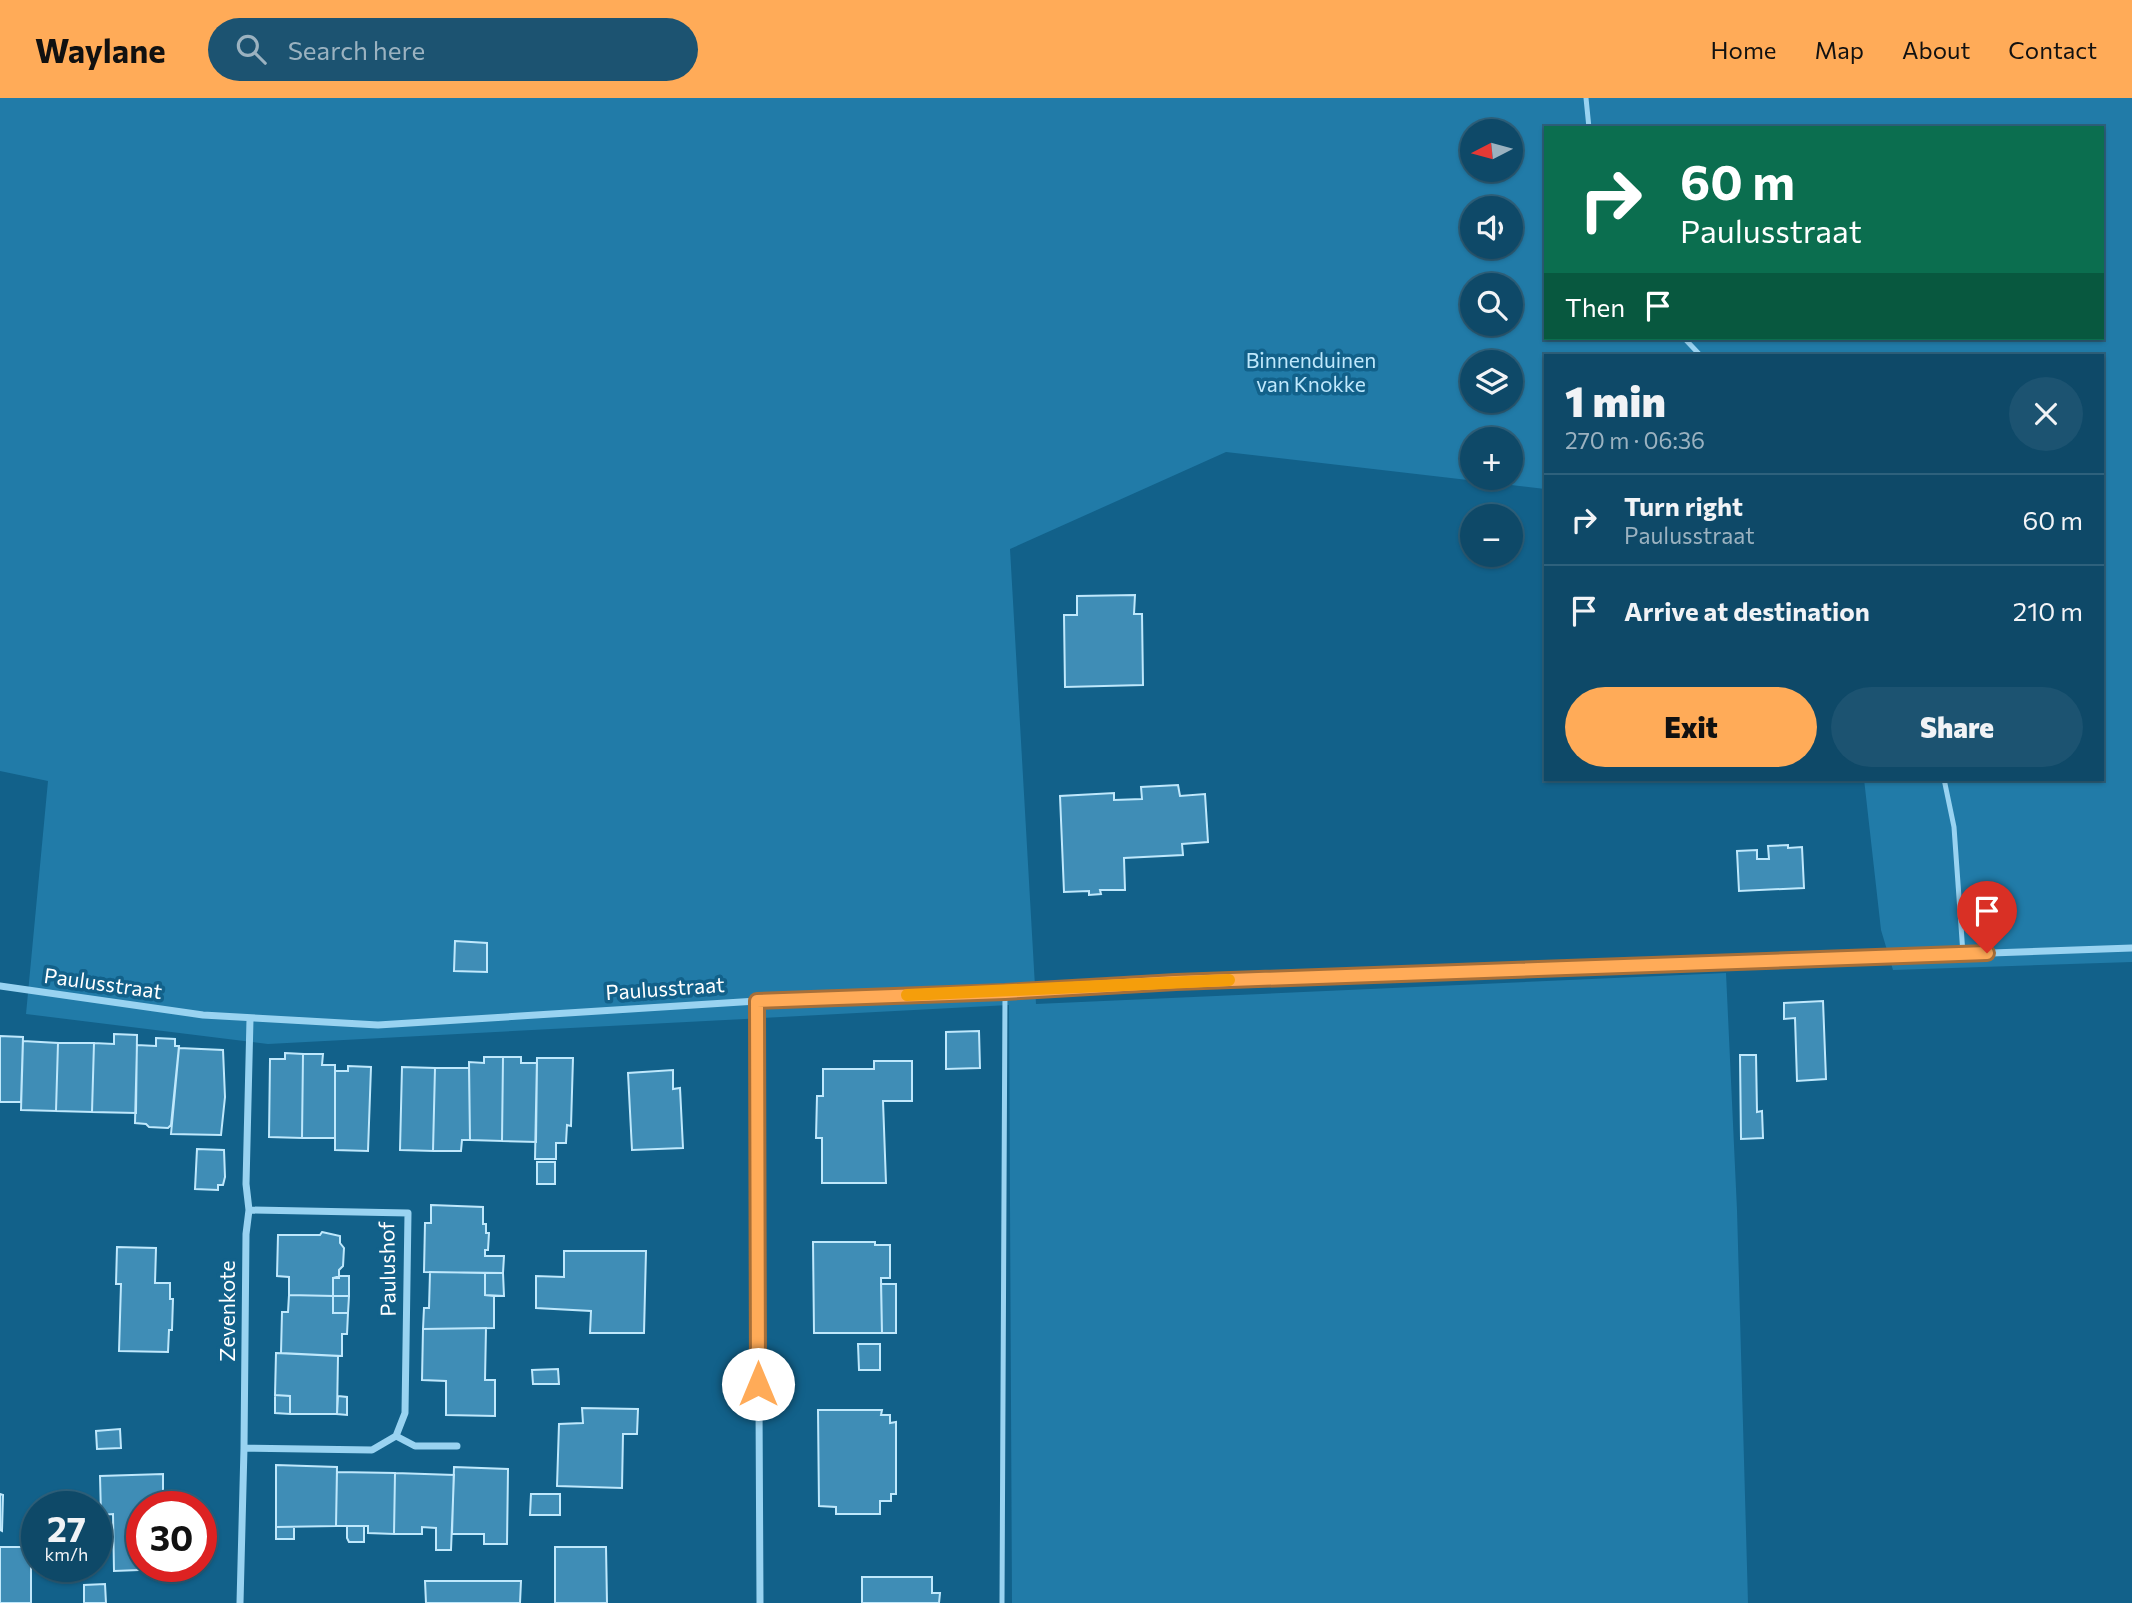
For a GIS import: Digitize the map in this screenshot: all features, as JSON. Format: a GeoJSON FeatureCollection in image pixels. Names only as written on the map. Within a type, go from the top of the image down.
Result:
{"type":"FeatureCollection","features":[{"type":"Feature","properties":{"kind":"street","name":"Paulusstraat"},"geometry":{"type":"LineString","coordinates":[[0,986],[250,1019],[378,1025],[757,1001],[1005,992],[1176,982],[2132,948]]}},
{"type":"Feature","properties":{"kind":"street"},"geometry":{"type":"LineString","coordinates":[[757,1001],[760,1603]]}},
{"type":"Feature","properties":{"kind":"street","name":"Zevenkote"},"geometry":{"type":"LineString","coordinates":[[240,1603],[246,1234],[249,1210],[246,1184],[250,1019]]}},
{"type":"Feature","properties":{"kind":"street","name":"Paulushof"},"geometry":{"type":"LineString","coordinates":[[249,1210],[408,1213],[405,1413],[396,1436]]}},
{"type":"Feature","properties":{"kind":"street"},"geometry":{"type":"LineString","coordinates":[[244,1448],[372,1450],[396,1436],[415,1446],[457,1446]]}},
{"type":"Feature","properties":{"kind":"lane"},"geometry":{"type":"LineString","coordinates":[[1586,98],[1589,126]]}},
{"type":"Feature","properties":{"kind":"lane"},"geometry":{"type":"LineString","coordinates":[[1686,340],[1699,354]]}},
{"type":"Feature","properties":{"kind":"lane"},"geometry":{"type":"LineString","coordinates":[[1944,781],[1954,827],[1963,954]]}},
{"type":"Feature","properties":{"kind":"lane"},"geometry":{"type":"LineString","coordinates":[[1002,1603],[1005,992]]}},
{"type":"Feature","properties":{"kind":"green space","name":"Binnenduinen van Knokke"},"geometry":{"type":"Polygon","coordinates":[[[0,98],[2132,98],[2132,962],[1893,970],[1881,930],[1864,781],[2104,781],[2104,354],[1544,354],[1544,489],[1523,486],[1523,427],[1460,427],[1460,479],[1226,452],[1010,549],[1036,1004],[1726,973],[1737,1210],[1748,1603],[1012,1603],[1009,1005],[268,1044],[26,1014],[48,781],[0,771],[0,98]]]}},
{"type":"Feature","properties":{"kind":"building"},"geometry":{"type":"Polygon","coordinates":[[[1135,595],[1134,614],[1142,614],[1143,685],[1065,687],[1064,615],[1077,615],[1077,596],[1135,595]]]}},
{"type":"Feature","properties":{"kind":"building"},"geometry":{"type":"Polygon","coordinates":[[[1178,785],[1180,796],[1205,794],[1208,842],[1182,844],[1183,855],[1124,858],[1125,890],[1100,890],[1101,894],[1089,895],[1089,891],[1064,892],[1060,796],[1114,793],[1114,800],[1142,799],[1141,787],[1178,785]]]}},
{"type":"Feature","properties":{"kind":"building"},"geometry":{"type":"Polygon","coordinates":[[[1788,845],[1788,848],[1802,847],[1804,888],[1739,891],[1737,851],[1757,850],[1757,859],[1769,859],[1768,846],[1788,845]]]}},
{"type":"Feature","properties":{"kind":"building"},"geometry":{"type":"Polygon","coordinates":[[[455,941],[487,943],[487,972],[454,971],[455,941]]]}},
{"type":"Feature","properties":{"kind":"building"},"geometry":{"type":"Polygon","coordinates":[[[1823,1001],[1826,1079],[1797,1081],[1795,1018],[1784,1019],[1784,1003],[1823,1001]]]}},
{"type":"Feature","properties":{"kind":"building"},"geometry":{"type":"Polygon","coordinates":[[[979,1031],[980,1068],[946,1069],[946,1032],[979,1031]]]}},
{"type":"Feature","properties":{"kind":"building"},"geometry":{"type":"Polygon","coordinates":[[[114,1034],[137,1035],[136,1113],[92,1112],[94,1043],[114,1044],[114,1034]]]}},
{"type":"Feature","properties":{"kind":"building"},"geometry":{"type":"Polygon","coordinates":[[[0,1036],[23,1037],[21,1102],[0,1102],[0,1036]]]}},
{"type":"Feature","properties":{"kind":"building"},"geometry":{"type":"Polygon","coordinates":[[[156,1038],[175,1039],[175,1046],[179,1046],[171,1125],[168,1128],[135,1123],[137,1045],[156,1046],[156,1038]]]}},
{"type":"Feature","properties":{"kind":"building"},"geometry":{"type":"Polygon","coordinates":[[[23,1041],[58,1043],[56,1111],[21,1110],[23,1041]]]}},
{"type":"Feature","properties":{"kind":"building"},"geometry":{"type":"Polygon","coordinates":[[[58,1043],[94,1043],[92,1112],[56,1111],[58,1043]]]}},
{"type":"Feature","properties":{"kind":"building"},"geometry":{"type":"Polygon","coordinates":[[[179,1048],[223,1050],[225,1097],[221,1135],[171,1134],[179,1048]]]}},
{"type":"Feature","properties":{"kind":"building"},"geometry":{"type":"Polygon","coordinates":[[[285,1053],[303,1054],[302,1138],[269,1137],[270,1059],[285,1059],[285,1053]]]}},
{"type":"Feature","properties":{"kind":"building"},"geometry":{"type":"Polygon","coordinates":[[[303,1054],[323,1054],[322,1065],[335,1065],[335,1138],[302,1138],[303,1054]]]}},
{"type":"Feature","properties":{"kind":"building"},"geometry":{"type":"Polygon","coordinates":[[[1740,1055],[1756,1055],[1757,1112],[1762,1111],[1763,1138],[1741,1139],[1740,1055]]]}},
{"type":"Feature","properties":{"kind":"building"},"geometry":{"type":"Polygon","coordinates":[[[484,1057],[503,1057],[502,1141],[470,1140],[469,1062],[484,1063],[484,1057]]]}},
{"type":"Feature","properties":{"kind":"building"},"geometry":{"type":"Polygon","coordinates":[[[503,1057],[521,1057],[521,1063],[537,1063],[536,1142],[502,1141],[503,1057]]]}},
{"type":"Feature","properties":{"kind":"building"},"geometry":{"type":"Polygon","coordinates":[[[537,1058],[573,1058],[571,1126],[567,1125],[566,1143],[556,1143],[556,1159],[535,1159],[537,1058]]]}},
{"type":"Feature","properties":{"kind":"building"},"geometry":{"type":"Polygon","coordinates":[[[874,1061],[912,1061],[912,1101],[883,1101],[886,1183],[822,1183],[822,1138],[816,1138],[817,1096],[823,1096],[823,1069],[874,1069],[874,1061]]]}},
{"type":"Feature","properties":{"kind":"building"},"geometry":{"type":"Polygon","coordinates":[[[348,1066],[371,1067],[368,1151],[335,1150],[335,1071],[348,1071],[348,1066]]]}},
{"type":"Feature","properties":{"kind":"building"},"geometry":{"type":"Polygon","coordinates":[[[402,1067],[435,1068],[433,1151],[400,1150],[402,1067]]]}},
{"type":"Feature","properties":{"kind":"building"},"geometry":{"type":"Polygon","coordinates":[[[435,1068],[469,1068],[470,1140],[462,1140],[461,1151],[433,1151],[435,1068]]]}},
{"type":"Feature","properties":{"kind":"building"},"geometry":{"type":"Polygon","coordinates":[[[673,1070],[673,1089],[680,1088],[683,1148],[632,1150],[628,1073],[673,1070]]]}},
{"type":"Feature","properties":{"kind":"building"},"geometry":{"type":"Polygon","coordinates":[[[197,1149],[224,1150],[225,1177],[223,1185],[218,1185],[218,1190],[195,1189],[197,1149]]]}},
{"type":"Feature","properties":{"kind":"building"},"geometry":{"type":"Polygon","coordinates":[[[537,1162],[555,1162],[555,1184],[537,1184],[537,1162]]]}},
{"type":"Feature","properties":{"kind":"building"},"geometry":{"type":"Polygon","coordinates":[[[431,1205],[483,1207],[483,1224],[486,1224],[486,1233],[489,1233],[485,1256],[504,1256],[503,1273],[424,1272],[425,1223],[431,1223],[431,1205]]]}},
{"type":"Feature","properties":{"kind":"building"},"geometry":{"type":"Polygon","coordinates":[[[322,1232],[340,1236],[340,1243],[344,1248],[339,1278],[333,1278],[333,1296],[289,1295],[289,1277],[277,1276],[278,1235],[320,1235],[322,1232]]]}},
{"type":"Feature","properties":{"kind":"building"},"geometry":{"type":"Polygon","coordinates":[[[813,1242],[875,1242],[875,1245],[890,1245],[890,1278],[881,1278],[882,1333],[814,1333],[813,1242]]]}},
{"type":"Feature","properties":{"kind":"building"},"geometry":{"type":"Polygon","coordinates":[[[117,1247],[156,1248],[155,1283],[170,1283],[170,1299],[173,1299],[168,1352],[119,1351],[121,1284],[116,1284],[117,1247]]]}},
{"type":"Feature","properties":{"kind":"building"},"geometry":{"type":"Polygon","coordinates":[[[564,1251],[646,1251],[644,1333],[590,1333],[591,1311],[536,1308],[536,1276],[564,1277],[564,1251]]]}},
{"type":"Feature","properties":{"kind":"building"},"geometry":{"type":"Polygon","coordinates":[[[430,1272],[485,1273],[485,1295],[494,1296],[494,1328],[423,1329],[424,1308],[429,1308],[430,1272]]]}},
{"type":"Feature","properties":{"kind":"building"},"geometry":{"type":"Polygon","coordinates":[[[485,1273],[503,1273],[504,1296],[485,1295],[485,1273]]]}},
{"type":"Feature","properties":{"kind":"building"},"geometry":{"type":"Polygon","coordinates":[[[349,1276],[349,1296],[333,1296],[333,1278],[349,1276]]]}},
{"type":"Feature","properties":{"kind":"building"},"geometry":{"type":"Polygon","coordinates":[[[881,1284],[896,1284],[896,1333],[882,1333],[881,1284]]]}},
{"type":"Feature","properties":{"kind":"building"},"geometry":{"type":"Polygon","coordinates":[[[289,1295],[333,1296],[333,1313],[348,1313],[347,1334],[342,1334],[342,1356],[281,1353],[282,1312],[288,1312],[289,1295]]]}},
{"type":"Feature","properties":{"kind":"building"},"geometry":{"type":"Polygon","coordinates":[[[333,1296],[349,1296],[348,1313],[333,1313],[333,1296]]]}},
{"type":"Feature","properties":{"kind":"building"},"geometry":{"type":"Polygon","coordinates":[[[486,1328],[485,1380],[495,1380],[495,1416],[446,1415],[446,1381],[422,1380],[423,1329],[486,1328]]]}},
{"type":"Feature","properties":{"kind":"building"},"geometry":{"type":"Polygon","coordinates":[[[858,1344],[880,1344],[880,1370],[859,1370],[858,1344]]]}},
{"type":"Feature","properties":{"kind":"building"},"geometry":{"type":"Polygon","coordinates":[[[276,1353],[338,1356],[337,1414],[290,1414],[290,1396],[275,1395],[276,1353]]]}},
{"type":"Feature","properties":{"kind":"building"},"geometry":{"type":"Polygon","coordinates":[[[558,1369],[559,1384],[533,1384],[532,1370],[558,1369]]]}},
{"type":"Feature","properties":{"kind":"building"},"geometry":{"type":"Polygon","coordinates":[[[275,1395],[290,1396],[290,1414],[275,1413],[275,1395]]]}},
{"type":"Feature","properties":{"kind":"building"},"geometry":{"type":"Polygon","coordinates":[[[338,1396],[347,1397],[347,1415],[337,1414],[338,1396]]]}},
{"type":"Feature","properties":{"kind":"building"},"geometry":{"type":"Polygon","coordinates":[[[582,1408],[638,1409],[637,1434],[623,1434],[622,1488],[557,1486],[559,1424],[583,1423],[582,1408]]]}},
{"type":"Feature","properties":{"kind":"building"},"geometry":{"type":"Polygon","coordinates":[[[818,1410],[882,1410],[881,1415],[890,1415],[890,1423],[896,1422],[896,1494],[891,1494],[891,1501],[880,1501],[880,1514],[836,1514],[836,1507],[819,1506],[818,1410]]]}},
{"type":"Feature","properties":{"kind":"building"},"geometry":{"type":"Polygon","coordinates":[[[120,1429],[121,1448],[97,1449],[96,1431],[120,1429]]]}},
{"type":"Feature","properties":{"kind":"building"},"geometry":{"type":"Polygon","coordinates":[[[276,1465],[337,1467],[336,1526],[276,1527],[276,1465]]]}},
{"type":"Feature","properties":{"kind":"building"},"geometry":{"type":"Polygon","coordinates":[[[454,1467],[508,1469],[507,1544],[484,1544],[484,1534],[452,1534],[454,1467]]]}},
{"type":"Feature","properties":{"kind":"building"},"geometry":{"type":"Polygon","coordinates":[[[337,1472],[395,1473],[394,1534],[368,1533],[368,1526],[336,1526],[337,1472]]]}},
{"type":"Feature","properties":{"kind":"building"},"geometry":{"type":"Polygon","coordinates":[[[395,1473],[454,1475],[451,1550],[436,1550],[436,1528],[422,1527],[422,1534],[394,1534],[395,1473]]]}},
{"type":"Feature","properties":{"kind":"building"},"geometry":{"type":"Polygon","coordinates":[[[163,1474],[163,1491],[126,1491],[126,1571],[114,1571],[112,1491],[100,1491],[100,1476],[163,1474]]]}},
{"type":"Feature","properties":{"kind":"building"},"geometry":{"type":"Polygon","coordinates":[[[0,1494],[3,1495],[2,1531],[0,1530],[0,1494]]]}},
{"type":"Feature","properties":{"kind":"building"},"geometry":{"type":"Polygon","coordinates":[[[531,1494],[560,1494],[560,1515],[530,1515],[531,1494]]]}},
{"type":"Feature","properties":{"kind":"building"},"geometry":{"type":"Polygon","coordinates":[[[347,1526],[364,1526],[364,1542],[349,1542],[347,1526]]]}},
{"type":"Feature","properties":{"kind":"building"},"geometry":{"type":"Polygon","coordinates":[[[276,1527],[294,1527],[294,1539],[276,1539],[276,1527]]]}},
{"type":"Feature","properties":{"kind":"building"},"geometry":{"type":"Polygon","coordinates":[[[0,1547],[21,1547],[21,1582],[31,1582],[31,1603],[0,1603],[0,1547]]]}},
{"type":"Feature","properties":{"kind":"building"},"geometry":{"type":"Polygon","coordinates":[[[555,1547],[606,1547],[607,1603],[555,1603],[555,1547]]]}},
{"type":"Feature","properties":{"kind":"building"},"geometry":{"type":"Polygon","coordinates":[[[862,1577],[932,1577],[932,1593],[940,1593],[939,1603],[862,1603],[862,1577]]]}},
{"type":"Feature","properties":{"kind":"building"},"geometry":{"type":"Polygon","coordinates":[[[425,1581],[521,1581],[520,1603],[426,1603],[425,1581]]]}},
{"type":"Feature","properties":{"kind":"building"},"geometry":{"type":"Polygon","coordinates":[[[105,1584],[106,1603],[84,1603],[84,1585],[105,1584]]]}},
{"type":"Feature","properties":{"kind":"slow traffic"},"geometry":{"type":"LineString","coordinates":[[907,995],[1229,980]]}},
{"type":"Feature","properties":{"kind":"route"},"geometry":{"type":"LineString","coordinates":[[758,1384],[757,1001],[1005,992],[1176,982],[1987,953]]}}]}
